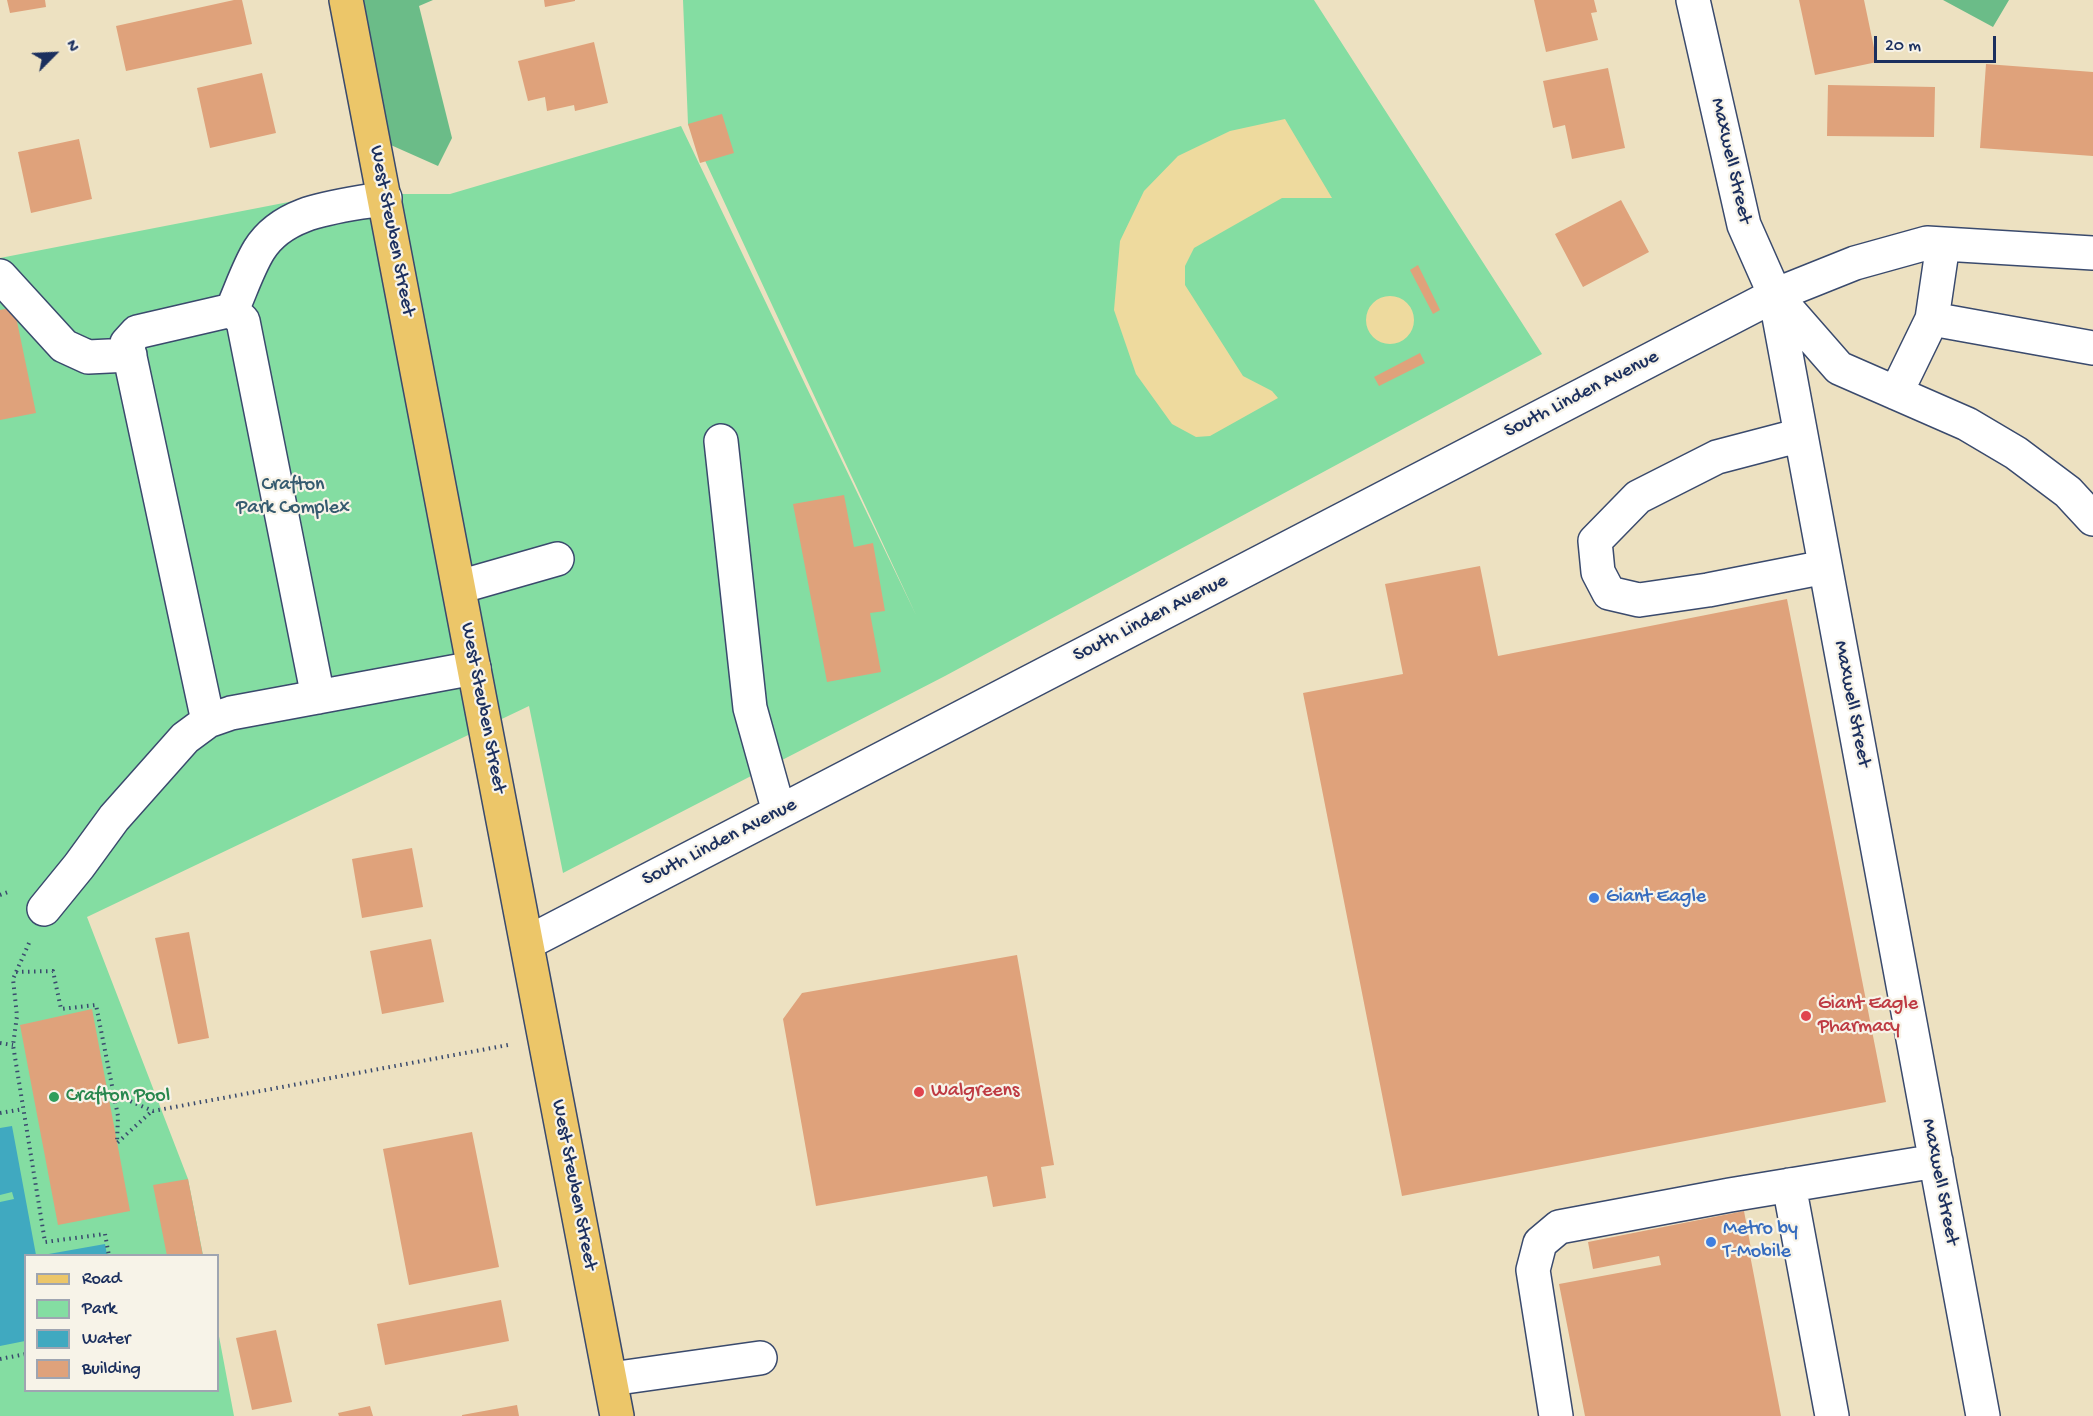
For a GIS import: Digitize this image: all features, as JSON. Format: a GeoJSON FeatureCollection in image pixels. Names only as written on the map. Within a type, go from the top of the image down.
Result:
{"type":"FeatureCollection","features":[{"type":"Feature","properties":{"kind":"main road","name":"West Steuben Street"},"geometry":{"type":"LineString","coordinates":[[346,0],[617,1416]]}},
{"type":"Feature","properties":{"kind":"street","name":"Maxwell Street"},"geometry":{"type":"LineString","coordinates":[[1693,0],[1744,225],[1775,295],[1983,1416]]}},
{"type":"Feature","properties":{"kind":"street"},"geometry":{"type":"LineString","coordinates":[[232,310],[259,250],[271,234],[295,218],[309,213],[385,198]]}},
{"type":"Feature","properties":{"kind":"street","name":"South Linden Avenue"},"geometry":{"type":"LineString","coordinates":[[527,943],[1775,295],[1855,263],[1928,243],[2093,253]]}},
{"type":"Feature","properties":{"kind":"street"},"geometry":{"type":"LineString","coordinates":[[1896,393],[1932,319],[1943,244]]}},
{"type":"Feature","properties":{"kind":"street"},"geometry":{"type":"LineString","coordinates":[[0,276],[64,346],[88,357],[130,355]]}},
{"type":"Feature","properties":{"kind":"street"},"geometry":{"type":"LineString","coordinates":[[1775,295],[1839,368],[1966,424],[2016,453],[2068,492],[2093,519]]}},
{"type":"Feature","properties":{"kind":"street"},"geometry":{"type":"LineString","coordinates":[[208,721],[128,343],[138,332],[232,310]]}},
{"type":"Feature","properties":{"kind":"street"},"geometry":{"type":"LineString","coordinates":[[232,310],[243,321],[318,697]]}},
{"type":"Feature","properties":{"kind":"street"},"geometry":{"type":"LineString","coordinates":[[1932,319],[2093,348]]}},
{"type":"Feature","properties":{"kind":"street"},"geometry":{"type":"LineString","coordinates":[[1801,435],[1717,457],[1638,497],[1595,541],[1598,572],[1609,593],[1639,600],[1708,590],[1825,567]]}},
{"type":"Feature","properties":{"kind":"street"},"geometry":{"type":"LineString","coordinates":[[721,441],[750,708],[779,812]]}},
{"type":"Feature","properties":{"kind":"street"},"geometry":{"type":"LineString","coordinates":[[459,586],[557,559]]}},
{"type":"Feature","properties":{"kind":"street"},"geometry":{"type":"LineString","coordinates":[[44,909],[79,867],[114,818],[185,738],[208,721],[231,713],[474,668]]}},
{"type":"Feature","properties":{"kind":"street"},"geometry":{"type":"LineString","coordinates":[[1556,1416],[1533,1269],[1540,1243],[1559,1227],[1936,1161]]}},
{"type":"Feature","properties":{"kind":"street"},"geometry":{"type":"LineString","coordinates":[[1789,1185],[1832,1416]]}},
{"type":"Feature","properties":{"kind":"street"},"geometry":{"type":"LineString","coordinates":[[610,1380],[759,1358]]}},
{"type":"Feature","properties":{"kind":"path"},"geometry":{"type":"LineString","coordinates":[[44,909],[13,979],[17,1016],[13,1044],[45,1242],[105,1234],[109,1254]]}},
{"type":"Feature","properties":{"kind":"path"},"geometry":{"type":"LineString","coordinates":[[16,972],[53,971],[61,1009],[96,1005],[118,1116],[117,1143],[153,1111],[508,1046]]}},
{"type":"Feature","properties":{"kind":"path"},"geometry":{"type":"LineString","coordinates":[[0,1044],[13,1044]]}},
{"type":"Feature","properties":{"kind":"path"},"geometry":{"type":"LineString","coordinates":[[114,1094],[153,1111]]}},
{"type":"Feature","properties":{"kind":"path"},"geometry":{"type":"LineString","coordinates":[[0,1113],[23,1109]]}},
{"type":"Feature","properties":{"kind":"path"},"geometry":{"type":"LineString","coordinates":[[0,1359],[24,1354]]}},
{"type":"Feature","properties":{"kind":"green space"},"geometry":{"type":"Polygon","coordinates":[[[359,0],[433,0],[419,6],[452,138],[438,166],[384,142],[359,0]]]}},
{"type":"Feature","properties":{"kind":"green space","name":"Crafton Park Complex"},"geometry":{"type":"Polygon","coordinates":[[[683,0],[1314,0],[1542,354],[945,676],[563,873],[529,706],[87,917],[188,1179],[203,1254],[24,1254],[24,1392],[219,1392],[219,1336],[234,1416],[0,1416],[0,258],[330,194],[450,194],[681,126],[916,615],[688,124],[683,0]]]}},
{"type":"Feature","properties":{"kind":"green space"},"geometry":{"type":"Polygon","coordinates":[[[1943,0],[2009,0],[1993,27],[1943,0]]]}},
{"type":"Feature","properties":{"kind":"sand"},"geometry":{"type":"Polygon","coordinates":[[[1285,119],[1332,198],[1282,198],[1194,248],[1185,266],[1185,285],[1243,376],[1272,391],[1278,398],[1210,436],[1196,437],[1172,424],[1136,374],[1114,310],[1120,241],[1144,191],[1178,156],[1230,131],[1285,119]]]}},
{"type":"Feature","properties":{"kind":"sand"},"geometry":{"type":"Polygon","coordinates":[[[1385,296],[1395,296],[1410,306],[1414,320],[1413,329],[1404,340],[1395,344],[1385,344],[1370,334],[1366,325],[1366,315],[1376,300],[1385,296]]]}},
{"type":"Feature","properties":{"kind":"water"},"geometry":{"type":"Polygon","coordinates":[[[12,1126],[36,1254],[24,1254],[24,1341],[0,1346],[0,1202],[14,1199],[12,1192],[0,1195],[0,1128],[12,1126]]]}},
{"type":"Feature","properties":{"kind":"water"},"geometry":{"type":"Polygon","coordinates":[[[105,1244],[107,1254],[49,1254],[105,1244]]]}},
{"type":"Feature","properties":{"kind":"building"},"geometry":{"type":"Polygon","coordinates":[[[7,0],[45,0],[46,7],[10,13],[7,0]]]}},
{"type":"Feature","properties":{"kind":"building"},"geometry":{"type":"Polygon","coordinates":[[[242,0],[252,44],[126,71],[116,26],[242,0]]]}},
{"type":"Feature","properties":{"kind":"building"},"geometry":{"type":"Polygon","coordinates":[[[544,0],[575,0],[575,1],[545,7],[544,0]]]}},
{"type":"Feature","properties":{"kind":"building"},"geometry":{"type":"Polygon","coordinates":[[[1534,0],[1594,0],[1597,12],[1591,13],[1598,40],[1546,52],[1534,0]]]}},
{"type":"Feature","properties":{"kind":"building"},"geometry":{"type":"Polygon","coordinates":[[[1799,0],[1864,0],[1877,62],[1815,75],[1799,0]]]}},
{"type":"Feature","properties":{"kind":"building"},"geometry":{"type":"Polygon","coordinates":[[[594,42],[608,103],[575,111],[574,105],[547,111],[545,97],[528,101],[518,61],[594,42]]]}},
{"type":"Feature","properties":{"kind":"building"},"geometry":{"type":"Polygon","coordinates":[[[1986,64],[2093,72],[2093,156],[1980,148],[1986,64]]]}},
{"type":"Feature","properties":{"kind":"building"},"geometry":{"type":"Polygon","coordinates":[[[1608,68],[1625,148],[1572,159],[1565,125],[1553,128],[1543,81],[1608,68]]]}},
{"type":"Feature","properties":{"kind":"building"},"geometry":{"type":"Polygon","coordinates":[[[262,73],[276,133],[210,148],[197,88],[262,73]]]}},
{"type":"Feature","properties":{"kind":"building"},"geometry":{"type":"Polygon","coordinates":[[[1828,85],[1935,87],[1934,137],[1827,136],[1828,85]]]}},
{"type":"Feature","properties":{"kind":"building"},"geometry":{"type":"Polygon","coordinates":[[[722,114],[734,153],[700,163],[688,124],[722,114]]]}},
{"type":"Feature","properties":{"kind":"building"},"geometry":{"type":"Polygon","coordinates":[[[79,139],[92,199],[31,213],[18,152],[79,139]]]}},
{"type":"Feature","properties":{"kind":"building"},"geometry":{"type":"Polygon","coordinates":[[[1621,200],[1649,252],[1583,287],[1555,234],[1621,200]]]}},
{"type":"Feature","properties":{"kind":"building"},"geometry":{"type":"Polygon","coordinates":[[[1418,265],[1440,310],[1433,314],[1410,270],[1418,265]]]}},
{"type":"Feature","properties":{"kind":"building"},"geometry":{"type":"Polygon","coordinates":[[[14,307],[36,413],[0,420],[0,310],[14,307]]]}},
{"type":"Feature","properties":{"kind":"building"},"geometry":{"type":"Polygon","coordinates":[[[1420,353],[1425,363],[1379,386],[1374,377],[1420,353]]]}},
{"type":"Feature","properties":{"kind":"building"},"geometry":{"type":"Polygon","coordinates":[[[844,495],[854,547],[873,543],[885,611],[870,613],[881,672],[827,682],[793,504],[844,495]]]}},
{"type":"Feature","properties":{"kind":"building","name":"Giant Eagle"},"geometry":{"type":"Polygon","coordinates":[[[1480,566],[1498,656],[1787,599],[1886,1102],[1402,1196],[1303,693],[1403,674],[1385,584],[1480,566]]]}},
{"type":"Feature","properties":{"kind":"building"},"geometry":{"type":"Polygon","coordinates":[[[412,848],[423,907],[362,918],[352,859],[412,848]]]}},
{"type":"Feature","properties":{"kind":"building"},"geometry":{"type":"Polygon","coordinates":[[[189,932],[209,1038],[178,1044],[155,938],[189,932]]]}},
{"type":"Feature","properties":{"kind":"building"},"geometry":{"type":"Polygon","coordinates":[[[431,939],[444,1002],[382,1014],[370,951],[431,939]]]}},
{"type":"Feature","properties":{"kind":"building","name":"Walgreens"},"geometry":{"type":"Polygon","coordinates":[[[1017,955],[1054,1165],[1041,1167],[1046,1198],[993,1207],[987,1176],[816,1206],[783,1019],[802,993],[1017,955]]]}},
{"type":"Feature","properties":{"kind":"building"},"geometry":{"type":"Polygon","coordinates":[[[92,1009],[130,1211],[58,1225],[20,1025],[92,1009]]]}},
{"type":"Feature","properties":{"kind":"building"},"geometry":{"type":"Polygon","coordinates":[[[472,1132],[499,1267],[409,1285],[383,1149],[472,1132]]]}},
{"type":"Feature","properties":{"kind":"building"},"geometry":{"type":"Polygon","coordinates":[[[188,1179],[203,1254],[167,1254],[153,1185],[188,1179]]]}},
{"type":"Feature","properties":{"kind":"building"},"geometry":{"type":"Polygon","coordinates":[[[1744,1211],[1752,1254],[1750,1255],[1781,1416],[1585,1416],[1559,1284],[1661,1265],[1659,1256],[1593,1269],[1588,1242],[1744,1211]]]}},
{"type":"Feature","properties":{"kind":"building"},"geometry":{"type":"Polygon","coordinates":[[[501,1300],[509,1341],[385,1365],[377,1324],[501,1300]]]}},
{"type":"Feature","properties":{"kind":"building"},"geometry":{"type":"Polygon","coordinates":[[[276,1330],[292,1402],[252,1410],[236,1338],[276,1330]]]}},
{"type":"Feature","properties":{"kind":"building"},"geometry":{"type":"Polygon","coordinates":[[[517,1405],[519,1416],[462,1416],[462,1415],[517,1405]]]}},
{"type":"Feature","properties":{"kind":"building"},"geometry":{"type":"Polygon","coordinates":[[[370,1406],[373,1416],[339,1416],[338,1413],[370,1406]]]}},
{"type":"Feature","properties":{"kind":"place","name":"Giant Eagle"},"geometry":{"type":"Point","coordinates":[1594,898]}},
{"type":"Feature","properties":{"kind":"place","name":"Giant Eagle Pharmacy"},"geometry":{"type":"Point","coordinates":[1806,1016]}},
{"type":"Feature","properties":{"kind":"place","name":"Walgreens"},"geometry":{"type":"Point","coordinates":[919,1092]}},
{"type":"Feature","properties":{"kind":"place","name":"Crafton Pool"},"geometry":{"type":"Point","coordinates":[54,1097]}},
{"type":"Feature","properties":{"kind":"place","name":"Metro by T-Mobile"},"geometry":{"type":"Point","coordinates":[1711,1242]}}]}
